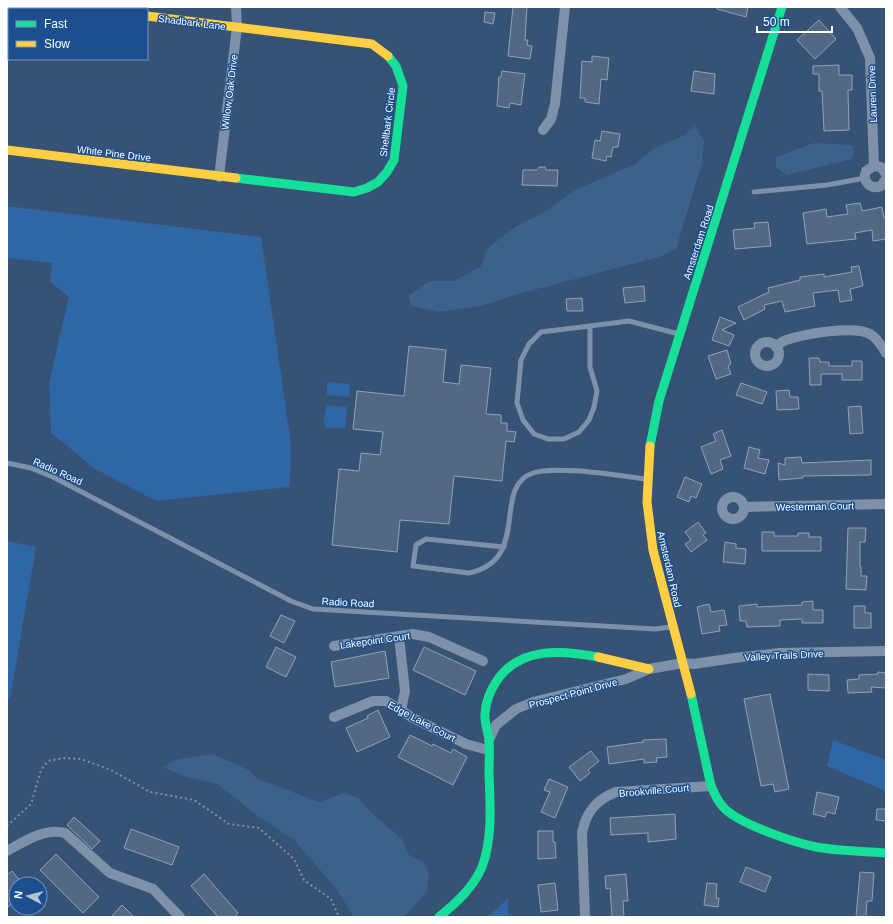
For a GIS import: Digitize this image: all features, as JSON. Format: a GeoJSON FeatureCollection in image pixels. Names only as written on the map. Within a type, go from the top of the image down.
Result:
{"type":"FeatureCollection","features":[{"type":"Feature","properties":{"kind":"street","name":"Willow Oak Drive"},"geometry":{"type":"LineString","coordinates":[[219,177],[237,27],[236,7]]}},
{"type":"Feature","properties":{"kind":"street"},"geometry":{"type":"LineString","coordinates":[[543,130],[551,118],[555,104],[565,7]]}},
{"type":"Feature","properties":{"kind":"street","name":"Amsterdam Road"},"geometry":{"type":"LineString","coordinates":[[782,7],[653,425],[648,479],[648,502],[653,550],[693,700],[711,786],[716,798],[726,810],[743,821],[793,841],[817,847],[886,853]]}},
{"type":"Feature","properties":{"kind":"street","name":"Lauren Drive"},"geometry":{"type":"LineString","coordinates":[[840,7],[857,28],[870,58],[874,166]]}},
{"type":"Feature","properties":{"kind":"street","name":"Shadbark Lane"},"geometry":{"type":"LineString","coordinates":[[148,16],[237,27]]}},
{"type":"Feature","properties":{"kind":"street","name":"Shellbark Circle"},"geometry":{"type":"LineString","coordinates":[[219,177],[354,192],[371,188],[385,176],[394,160],[402,86],[401,77],[394,61],[380,48],[372,44],[237,27]]}},
{"type":"Feature","properties":{"kind":"street","name":"White Pine Drive"},"geometry":{"type":"LineString","coordinates":[[7,150],[219,177]]}},
{"type":"Feature","properties":{"kind":"street"},"geometry":{"type":"LineString","coordinates":[[886,174],[881,167],[874,166],[868,168],[865,178],[868,184],[874,188],[881,186],[886,179]]}},
{"type":"Feature","properties":{"kind":"street"},"geometry":{"type":"LineString","coordinates":[[776,347],[785,340],[844,330],[860,331],[869,334],[874,337],[886,353]]}},
{"type":"Feature","properties":{"kind":"street","name":"Westerman Court"},"geometry":{"type":"LineString","coordinates":[[744,507],[886,504]]}},
{"type":"Feature","properties":{"kind":"street","name":"Lakepoint Court"},"geometry":{"type":"LineString","coordinates":[[334,646],[365,640],[399,637],[413,634],[429,637],[483,661]]}},
{"type":"Feature","properties":{"kind":"street"},"geometry":{"type":"LineString","coordinates":[[399,637],[405,691],[401,710]]}},
{"type":"Feature","properties":{"kind":"street","name":"Valley Trails Drive"},"geometry":{"type":"LineString","coordinates":[[683,663],[694,664],[780,653],[886,651]]}},
{"type":"Feature","properties":{"kind":"street","name":"Prospect Point Drive"},"geometry":{"type":"LineString","coordinates":[[439,917],[456,903],[472,886],[485,856],[489,835],[488,746],[485,712],[489,694],[497,678],[512,663],[531,655],[550,652],[568,652],[649,669]]}},
{"type":"Feature","properties":{"kind":"street","name":"Prospect Point Drive"},"geometry":{"type":"LineString","coordinates":[[488,746],[496,725],[516,709],[532,702],[626,679],[649,669],[683,663]]}},
{"type":"Feature","properties":{"kind":"street","name":"Edge Lake Court"},"geometry":{"type":"LineString","coordinates":[[334,717],[373,701],[386,701],[413,718],[466,744],[488,746]]}},
{"type":"Feature","properties":{"kind":"street","name":"Brookville Court"},"geometry":{"type":"LineString","coordinates":[[585,917],[582,833],[591,808],[605,797],[616,792],[711,786]]}},
{"type":"Feature","properties":{"kind":"street"},"geometry":{"type":"LineString","coordinates":[[7,851],[30,839],[49,833],[59,831],[66,833],[110,873],[153,889],[180,917]]}},
{"type":"Feature","properties":{"kind":"lane"},"geometry":{"type":"LineString","coordinates":[[754,192],[827,185],[865,178]]}},
{"type":"Feature","properties":{"kind":"lane"},"geometry":{"type":"LineString","coordinates":[[590,326],[590,367],[597,392],[594,407],[589,420],[579,432],[564,439],[548,439],[534,434],[524,420],[517,403],[521,360],[529,344],[542,332],[629,320],[680,334]]}},
{"type":"Feature","properties":{"kind":"lane","name":"Radio Road"},"geometry":{"type":"LineString","coordinates":[[7,463],[31,468],[53,477],[291,601],[313,609],[655,629],[668,629],[673,627]]}},
{"type":"Feature","properties":{"kind":"lane"},"geometry":{"type":"LineString","coordinates":[[504,547],[426,539],[416,545],[413,566],[459,572],[478,571],[492,563],[504,547],[508,537],[511,503],[515,490],[523,480],[533,473],[561,471],[648,479]]}},
{"type":"Feature","properties":{"kind":"path"},"geometry":{"type":"LineString","coordinates":[[7,826],[31,804],[41,770],[48,761],[62,758],[81,759],[111,770],[150,792],[194,800],[229,824],[259,828],[294,859],[304,880],[331,899],[339,917]]}},
{"type":"Feature","properties":{"kind":"shaded area"},"geometry":{"type":"Polygon","coordinates":[[[695,126],[704,141],[702,163],[676,249],[659,257],[522,293],[480,306],[438,312],[411,306],[408,296],[430,281],[454,281],[481,266],[488,248],[515,227],[544,212],[577,189],[635,164],[653,149],[683,136],[695,126]]]}},
{"type":"Feature","properties":{"kind":"shaded area"},"geometry":{"type":"Polygon","coordinates":[[[814,143],[852,145],[854,151],[852,159],[787,175],[776,168],[776,157],[814,143]]]}},
{"type":"Feature","properties":{"kind":"shaded area"},"geometry":{"type":"Polygon","coordinates":[[[7,206],[261,237],[291,444],[290,487],[156,501],[95,469],[51,433],[49,382],[69,297],[50,282],[52,263],[7,258],[7,206]]]}},
{"type":"Feature","properties":{"kind":"shaded area"},"geometry":{"type":"Polygon","coordinates":[[[327,382],[350,384],[349,397],[327,395],[327,382]]]}},
{"type":"Feature","properties":{"kind":"shaded area"},"geometry":{"type":"Polygon","coordinates":[[[327,405],[347,407],[345,428],[326,428],[323,421],[327,405]]]}},
{"type":"Feature","properties":{"kind":"shaded area"},"geometry":{"type":"Polygon","coordinates":[[[7,541],[36,547],[10,699],[7,699],[7,541]]]}},
{"type":"Feature","properties":{"kind":"shaded area"},"geometry":{"type":"Polygon","coordinates":[[[833,740],[886,760],[886,791],[827,766],[833,740]]]}},
{"type":"Feature","properties":{"kind":"shaded area"},"geometry":{"type":"Polygon","coordinates":[[[212,754],[249,770],[256,778],[319,802],[344,793],[357,797],[376,817],[402,839],[409,855],[423,862],[429,873],[427,890],[413,908],[403,917],[354,917],[335,887],[294,840],[258,816],[217,784],[186,777],[163,767],[175,760],[212,754]]]}},
{"type":"Feature","properties":{"kind":"shaded area"},"geometry":{"type":"Polygon","coordinates":[[[508,898],[508,917],[488,917],[508,898]]]}},
{"type":"Feature","properties":{"kind":"building"},"geometry":{"type":"Polygon","coordinates":[[[513,7],[527,7],[525,40],[528,40],[527,45],[532,46],[530,59],[508,56],[513,7]]]}},
{"type":"Feature","properties":{"kind":"building"},"geometry":{"type":"Polygon","coordinates":[[[717,7],[748,7],[746,17],[717,9],[717,7]]]}},
{"type":"Feature","properties":{"kind":"building"},"geometry":{"type":"Polygon","coordinates":[[[485,12],[495,13],[493,24],[484,22],[485,12]]]}},
{"type":"Feature","properties":{"kind":"building"},"geometry":{"type":"Polygon","coordinates":[[[819,20],[836,39],[815,59],[797,40],[819,20]]]}},
{"type":"Feature","properties":{"kind":"building"},"geometry":{"type":"Polygon","coordinates":[[[592,56],[609,58],[607,80],[601,79],[599,104],[585,102],[585,98],[580,98],[582,61],[592,62],[592,56]]]}},
{"type":"Feature","properties":{"kind":"building"},"geometry":{"type":"Polygon","coordinates":[[[839,65],[839,75],[852,75],[852,90],[848,90],[849,130],[824,131],[822,91],[819,91],[819,74],[813,74],[813,66],[839,65]]]}},
{"type":"Feature","properties":{"kind":"building"},"geometry":{"type":"Polygon","coordinates":[[[502,71],[525,74],[521,105],[510,103],[509,108],[497,106],[499,77],[501,77],[502,71]]]}},
{"type":"Feature","properties":{"kind":"building"},"geometry":{"type":"Polygon","coordinates":[[[694,71],[715,74],[714,94],[691,91],[694,71]]]}},
{"type":"Feature","properties":{"kind":"building"},"geometry":{"type":"Polygon","coordinates":[[[602,131],[620,134],[618,147],[613,147],[611,157],[607,156],[606,161],[592,158],[595,140],[600,141],[602,131]]]}},
{"type":"Feature","properties":{"kind":"building"},"geometry":{"type":"Polygon","coordinates":[[[539,167],[545,167],[546,170],[558,170],[557,186],[522,185],[523,170],[537,170],[539,167]]]}},
{"type":"Feature","properties":{"kind":"building"},"geometry":{"type":"Polygon","coordinates":[[[860,203],[862,211],[882,207],[884,218],[886,218],[886,239],[873,241],[872,230],[855,233],[856,239],[807,244],[803,213],[826,209],[827,217],[848,214],[846,205],[860,203]]]}},
{"type":"Feature","properties":{"kind":"building"},"geometry":{"type":"Polygon","coordinates":[[[768,222],[771,246],[735,249],[733,230],[755,228],[754,223],[768,222]]]}},
{"type":"Feature","properties":{"kind":"building"},"geometry":{"type":"Polygon","coordinates":[[[859,266],[863,286],[850,289],[852,300],[840,302],[838,290],[813,293],[815,306],[785,312],[782,301],[764,305],[765,309],[744,320],[738,307],[769,292],[768,288],[800,280],[800,277],[824,274],[824,277],[852,272],[851,267],[859,266]]]}},
{"type":"Feature","properties":{"kind":"building"},"geometry":{"type":"Polygon","coordinates":[[[644,286],[645,301],[625,303],[623,288],[644,286]]]}},
{"type":"Feature","properties":{"kind":"building"},"geometry":{"type":"Polygon","coordinates":[[[582,298],[583,311],[567,311],[566,299],[582,298]]]}},
{"type":"Feature","properties":{"kind":"building"},"geometry":{"type":"Polygon","coordinates":[[[720,317],[736,323],[722,330],[734,335],[729,346],[712,340],[720,317]]]}},
{"type":"Feature","properties":{"kind":"building"},"geometry":{"type":"Polygon","coordinates":[[[409,346],[446,350],[443,382],[459,384],[461,365],[491,368],[486,414],[501,415],[501,423],[507,423],[507,431],[516,432],[514,442],[506,441],[502,481],[454,476],[449,524],[400,520],[397,552],[332,545],[339,469],[359,471],[361,453],[380,455],[383,432],[353,429],[357,391],[404,396],[409,346]]]}},
{"type":"Feature","properties":{"kind":"building"},"geometry":{"type":"Polygon","coordinates":[[[727,350],[731,364],[728,366],[731,374],[716,379],[708,356],[727,350]]]}},
{"type":"Feature","properties":{"kind":"building"},"geometry":{"type":"Polygon","coordinates":[[[809,358],[819,358],[820,362],[829,362],[829,366],[852,366],[852,361],[862,361],[862,380],[842,380],[842,374],[821,374],[821,385],[810,385],[809,358]]]}},
{"type":"Feature","properties":{"kind":"building"},"geometry":{"type":"Polygon","coordinates":[[[741,383],[767,392],[762,404],[736,395],[741,383]]]}},
{"type":"Feature","properties":{"kind":"building"},"geometry":{"type":"Polygon","coordinates":[[[789,390],[790,397],[798,397],[799,409],[777,410],[776,391],[789,390]]]}},
{"type":"Feature","properties":{"kind":"building"},"geometry":{"type":"Polygon","coordinates":[[[861,406],[863,433],[850,434],[848,407],[861,406]]]}},
{"type":"Feature","properties":{"kind":"building"},"geometry":{"type":"Polygon","coordinates":[[[722,430],[731,456],[720,460],[723,469],[711,474],[701,447],[716,441],[713,434],[722,430]]]}},
{"type":"Feature","properties":{"kind":"building"},"geometry":{"type":"Polygon","coordinates":[[[749,447],[760,450],[758,458],[769,460],[765,474],[744,468],[749,447]]]}},
{"type":"Feature","properties":{"kind":"building"},"geometry":{"type":"Polygon","coordinates":[[[801,457],[802,463],[871,460],[871,475],[803,476],[803,478],[779,480],[778,463],[785,465],[785,458],[801,457]]]}},
{"type":"Feature","properties":{"kind":"building"},"geometry":{"type":"Polygon","coordinates":[[[685,477],[702,484],[696,498],[691,496],[689,502],[677,497],[685,477]]]}},
{"type":"Feature","properties":{"kind":"building"},"geometry":{"type":"Polygon","coordinates":[[[698,522],[706,533],[703,535],[707,540],[691,552],[685,544],[691,540],[685,532],[698,522]]]}},
{"type":"Feature","properties":{"kind":"building"},"geometry":{"type":"Polygon","coordinates":[[[848,528],[866,528],[865,542],[860,542],[860,567],[861,576],[867,576],[866,590],[846,589],[848,528]]]}},
{"type":"Feature","properties":{"kind":"building"},"geometry":{"type":"Polygon","coordinates":[[[762,532],[774,532],[774,536],[798,536],[798,533],[809,533],[809,537],[821,537],[821,551],[762,551],[762,532]]]}},
{"type":"Feature","properties":{"kind":"building"},"geometry":{"type":"Polygon","coordinates":[[[725,542],[736,544],[736,548],[746,549],[745,564],[723,562],[725,542]]]}},
{"type":"Feature","properties":{"kind":"building"},"geometry":{"type":"Polygon","coordinates":[[[813,601],[813,610],[823,610],[823,623],[802,623],[802,619],[780,620],[780,626],[747,627],[746,621],[740,621],[739,606],[757,604],[757,607],[802,605],[802,602],[813,601]]]}},
{"type":"Feature","properties":{"kind":"building"},"geometry":{"type":"Polygon","coordinates":[[[709,604],[711,612],[724,610],[727,625],[719,626],[720,631],[702,634],[697,607],[709,604]]]}},
{"type":"Feature","properties":{"kind":"building"},"geometry":{"type":"Polygon","coordinates":[[[854,606],[865,606],[865,613],[871,613],[871,628],[854,628],[854,606]]]}},
{"type":"Feature","properties":{"kind":"building"},"geometry":{"type":"Polygon","coordinates":[[[281,615],[295,621],[284,643],[270,636],[281,615]]]}},
{"type":"Feature","properties":{"kind":"building"},"geometry":{"type":"Polygon","coordinates":[[[276,647],[296,657],[286,677],[266,667],[276,647]]]}},
{"type":"Feature","properties":{"kind":"building"},"geometry":{"type":"Polygon","coordinates":[[[424,647],[476,671],[465,695],[413,670],[424,647]]]}},
{"type":"Feature","properties":{"kind":"building"},"geometry":{"type":"Polygon","coordinates":[[[385,651],[389,678],[335,687],[331,662],[385,651]]]}},
{"type":"Feature","properties":{"kind":"building"},"geometry":{"type":"Polygon","coordinates":[[[878,672],[886,673],[886,688],[871,687],[872,692],[848,693],[847,680],[859,679],[859,675],[878,674],[878,672]]]}},
{"type":"Feature","properties":{"kind":"building"},"geometry":{"type":"Polygon","coordinates":[[[808,674],[829,675],[829,691],[808,690],[808,674]]]}},
{"type":"Feature","properties":{"kind":"building"},"geometry":{"type":"Polygon","coordinates":[[[770,694],[789,789],[775,792],[773,784],[761,786],[744,699],[770,694]]]}},
{"type":"Feature","properties":{"kind":"building"},"geometry":{"type":"Polygon","coordinates":[[[378,710],[390,737],[357,752],[346,728],[368,718],[367,716],[378,710]]]}},
{"type":"Feature","properties":{"kind":"building"},"geometry":{"type":"Polygon","coordinates":[[[410,735],[432,746],[433,744],[451,753],[453,749],[467,757],[453,785],[398,757],[410,735]]]}},
{"type":"Feature","properties":{"kind":"building"},"geometry":{"type":"Polygon","coordinates":[[[666,739],[667,757],[656,758],[657,762],[644,763],[644,759],[609,764],[607,747],[643,742],[643,740],[666,739]]]}},
{"type":"Feature","properties":{"kind":"building"},"geometry":{"type":"Polygon","coordinates":[[[591,751],[599,761],[588,770],[590,773],[580,781],[569,767],[591,751]]]}},
{"type":"Feature","properties":{"kind":"building"},"geometry":{"type":"Polygon","coordinates":[[[549,779],[568,787],[555,818],[541,812],[550,792],[544,790],[549,779]]]}},
{"type":"Feature","properties":{"kind":"building"},"geometry":{"type":"Polygon","coordinates":[[[817,792],[839,797],[835,814],[827,812],[825,817],[813,814],[817,792]]]}},
{"type":"Feature","properties":{"kind":"building"},"geometry":{"type":"Polygon","coordinates":[[[877,809],[886,809],[886,821],[876,820],[877,809]]]}},
{"type":"Feature","properties":{"kind":"building"},"geometry":{"type":"Polygon","coordinates":[[[675,814],[676,839],[648,842],[648,833],[611,835],[610,818],[675,814]]]}},
{"type":"Feature","properties":{"kind":"building"},"geometry":{"type":"Polygon","coordinates":[[[74,817],[100,841],[92,849],[67,825],[74,817]]]}},
{"type":"Feature","properties":{"kind":"building"},"geometry":{"type":"Polygon","coordinates":[[[131,829],[179,847],[172,865],[124,848],[131,829]]]}},
{"type":"Feature","properties":{"kind":"building"},"geometry":{"type":"Polygon","coordinates":[[[538,831],[553,831],[553,842],[555,842],[556,858],[538,859],[538,831]]]}},
{"type":"Feature","properties":{"kind":"building"},"geometry":{"type":"Polygon","coordinates":[[[56,854],[99,897],[83,913],[48,878],[48,876],[40,870],[56,854]]]}},
{"type":"Feature","properties":{"kind":"building"},"geometry":{"type":"Polygon","coordinates":[[[746,867],[771,877],[765,892],[740,882],[746,867]]]}},
{"type":"Feature","properties":{"kind":"building"},"geometry":{"type":"Polygon","coordinates":[[[12,871],[16,876],[8,876],[7,908],[7,875],[12,871]]]}},
{"type":"Feature","properties":{"kind":"building"},"geometry":{"type":"Polygon","coordinates":[[[860,872],[874,873],[872,901],[867,901],[866,917],[856,917],[860,872]]]}},
{"type":"Feature","properties":{"kind":"building"},"geometry":{"type":"Polygon","coordinates":[[[204,874],[238,913],[234,917],[218,917],[191,886],[204,874]]]}},
{"type":"Feature","properties":{"kind":"building"},"geometry":{"type":"Polygon","coordinates":[[[626,874],[628,901],[623,901],[624,917],[612,917],[610,888],[606,889],[605,876],[626,874]]]}},
{"type":"Feature","properties":{"kind":"building"},"geometry":{"type":"Polygon","coordinates":[[[555,883],[558,910],[541,912],[538,885],[555,883]]]}},
{"type":"Feature","properties":{"kind":"building"},"geometry":{"type":"Polygon","coordinates":[[[707,883],[717,884],[716,898],[719,898],[718,907],[704,905],[707,883]]]}},
{"type":"Feature","properties":{"kind":"building"},"geometry":{"type":"Polygon","coordinates":[[[122,905],[134,917],[111,917],[122,905]]]}},
{"type":"Feature","properties":{"kind":"traffic: fast"},"geometry":{"type":"LineString","coordinates":[[650,446],[659,401],[782,7]]}},
{"type":"Feature","properties":{"kind":"traffic: fast"},"geometry":{"type":"LineString","coordinates":[[236,178],[354,192],[367,188],[378,182],[387,172],[394,160],[403,86],[396,66],[388,56]]}},
{"type":"Feature","properties":{"kind":"traffic: fast"},"geometry":{"type":"LineString","coordinates":[[439,917],[458,901],[474,882],[486,856],[490,808],[489,744],[485,713],[487,701],[494,685],[506,670],[529,656],[556,652],[598,657]]}},
{"type":"Feature","properties":{"kind":"traffic: fast"},"geometry":{"type":"LineString","coordinates":[[691,694],[711,786],[715,795],[725,809],[755,827],[806,845],[833,849],[886,853]]}},
{"type":"Feature","properties":{"kind":"traffic: slow"},"geometry":{"type":"LineString","coordinates":[[148,16],[372,44],[388,56]]}},
{"type":"Feature","properties":{"kind":"traffic: slow"},"geometry":{"type":"LineString","coordinates":[[7,150],[236,178]]}},
{"type":"Feature","properties":{"kind":"traffic: slow"},"geometry":{"type":"LineString","coordinates":[[650,446],[647,502],[653,550],[691,694]]}},
{"type":"Feature","properties":{"kind":"traffic: slow"},"geometry":{"type":"LineString","coordinates":[[598,657],[649,669]]}}]}
